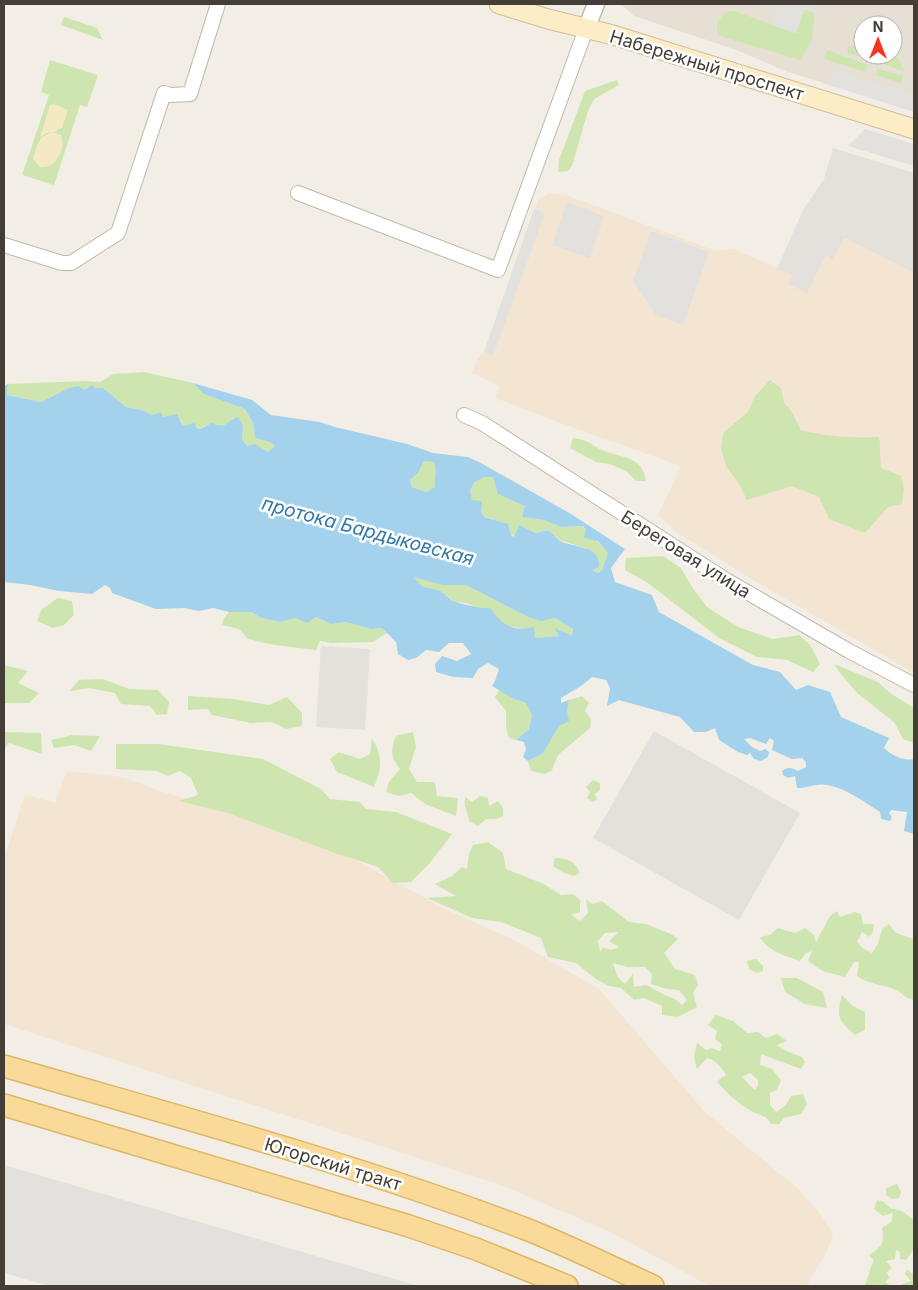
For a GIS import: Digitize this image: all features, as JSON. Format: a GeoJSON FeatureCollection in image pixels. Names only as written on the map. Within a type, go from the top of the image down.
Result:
{"type":"FeatureCollection","features":[{"type":"Feature","properties":{"kind":"main road","name":"Набережный проспект"},"geometry":{"type":"LineString","coordinates":[[499,4],[613,36],[914,129]]}},
{"type":"Feature","properties":{"kind":"main road","name":"Югорский тракт"},"geometry":{"type":"LineString","coordinates":[[4,1066],[264,1142],[416,1189],[528,1230],[653,1286]]}},
{"type":"Feature","properties":{"kind":"main road"},"geometry":{"type":"LineString","coordinates":[[4,1104],[408,1226],[476,1249],[567,1286]]}},
{"type":"Feature","properties":{"kind":"street"},"geometry":{"type":"LineString","coordinates":[[4,245],[62,263],[71,263],[118,233],[164,93],[170,95],[190,94],[218,4]]}},
{"type":"Feature","properties":{"kind":"street"},"geometry":{"type":"LineString","coordinates":[[298,193],[498,270],[596,4]]}},
{"type":"Feature","properties":{"kind":"street","name":"Береговая улица"},"geometry":{"type":"LineString","coordinates":[[464,414],[726,580],[849,652],[914,685]]}},
{"type":"Feature","properties":{"kind":"shaded area"},"geometry":{"type":"Polygon","coordinates":[[[621,4],[914,4],[914,111],[788,72],[734,49],[634,16],[621,4]]]}},
{"type":"Feature","properties":{"kind":"shaded area"},"geometry":{"type":"Polygon","coordinates":[[[753,4],[818,4],[815,13],[804,9],[796,33],[772,25],[776,12],[753,4]]]}},
{"type":"Feature","properties":{"kind":"shaded area"},"geometry":{"type":"Polygon","coordinates":[[[833,70],[914,95],[914,112],[829,85],[833,70]]]}},
{"type":"Feature","properties":{"kind":"shaded area"},"geometry":{"type":"Polygon","coordinates":[[[865,129],[914,144],[914,166],[848,146],[865,129]]]}},
{"type":"Feature","properties":{"kind":"shaded area"},"geometry":{"type":"Polygon","coordinates":[[[833,148],[914,173],[914,273],[844,238],[833,259],[826,255],[807,293],[788,284],[793,275],[777,269],[803,210],[824,179],[833,148]]]}},
{"type":"Feature","properties":{"kind":"shaded area"},"geometry":{"type":"Polygon","coordinates":[[[549,193],[566,195],[716,251],[734,249],[793,275],[807,292],[826,255],[843,238],[914,273],[914,673],[753,580],[678,533],[658,515],[681,466],[495,398],[500,386],[472,373],[477,359],[484,352],[538,200],[549,193]]]}},
{"type":"Feature","properties":{"kind":"shaded area"},"geometry":{"type":"Polygon","coordinates":[[[567,202],[604,216],[590,258],[552,245],[567,202]]]}},
{"type":"Feature","properties":{"kind":"shaded area"},"geometry":{"type":"Polygon","coordinates":[[[534,209],[545,213],[493,356],[484,352],[534,209]]]}},
{"type":"Feature","properties":{"kind":"shaded area"},"geometry":{"type":"Polygon","coordinates":[[[651,231],[709,252],[683,325],[656,315],[633,281],[651,231]]]}},
{"type":"Feature","properties":{"kind":"shaded area"},"geometry":{"type":"Polygon","coordinates":[[[321,646],[370,649],[365,730],[316,727],[321,646]]]}},
{"type":"Feature","properties":{"kind":"shaded area"},"geometry":{"type":"Polygon","coordinates":[[[654,731],[800,813],[739,920],[593,838],[654,731]]]}},
{"type":"Feature","properties":{"kind":"shaded area"},"geometry":{"type":"Polygon","coordinates":[[[67,771],[122,777],[166,793],[245,815],[350,857],[441,907],[514,940],[599,989],[705,1112],[797,1188],[819,1212],[833,1234],[826,1254],[806,1286],[710,1286],[610,1232],[501,1185],[4,1024],[4,859],[25,794],[55,803],[67,771]]]}},
{"type":"Feature","properties":{"kind":"shaded area"},"geometry":{"type":"Polygon","coordinates":[[[4,1165],[419,1286],[49,1286],[4,1273],[4,1165]]]}},
{"type":"Feature","properties":{"kind":"green space"},"geometry":{"type":"Polygon","coordinates":[[[804,9],[815,13],[812,40],[800,60],[717,35],[717,26],[725,12],[735,11],[795,33],[804,9]]]}},
{"type":"Feature","properties":{"kind":"green space"},"geometry":{"type":"Polygon","coordinates":[[[64,17],[97,28],[103,40],[61,25],[64,17]]]}},
{"type":"Feature","properties":{"kind":"green space"},"geometry":{"type":"Polygon","coordinates":[[[853,46],[853,55],[848,53],[847,47],[853,46]]]}},
{"type":"Feature","properties":{"kind":"green space"},"geometry":{"type":"Polygon","coordinates":[[[827,50],[853,60],[853,65],[868,65],[866,72],[824,59],[827,50]]]}},
{"type":"Feature","properties":{"kind":"green space"},"geometry":{"type":"Polygon","coordinates":[[[50,60],[98,75],[87,107],[80,105],[54,185],[22,175],[49,95],[41,92],[50,60]],[[50,105],[41,137],[46,133],[57,131],[50,105]],[[44,136],[39,141],[33,158],[55,162],[61,149],[44,136]]]}},
{"type":"Feature","properties":{"kind":"green space"},"geometry":{"type":"Polygon","coordinates":[[[886,65],[902,65],[905,72],[886,65]]]}},
{"type":"Feature","properties":{"kind":"green space"},"geometry":{"type":"Polygon","coordinates":[[[877,68],[903,76],[901,83],[876,75],[877,68]]]}},
{"type":"Feature","properties":{"kind":"green space"},"geometry":{"type":"Polygon","coordinates":[[[617,80],[619,85],[594,99],[588,111],[572,166],[568,171],[558,172],[559,160],[585,91],[617,80]]]}},
{"type":"Feature","properties":{"kind":"green space"},"geometry":{"type":"Polygon","coordinates":[[[144,372],[193,383],[205,394],[245,409],[253,423],[255,437],[276,445],[268,452],[255,445],[247,446],[242,439],[243,426],[233,418],[222,426],[207,425],[200,429],[183,426],[181,420],[153,415],[142,410],[126,407],[103,388],[85,390],[69,388],[41,402],[7,395],[8,384],[100,382],[113,374],[144,372]]]}},
{"type":"Feature","properties":{"kind":"green space"},"geometry":{"type":"Polygon","coordinates":[[[770,380],[781,388],[784,403],[790,409],[801,430],[840,436],[879,437],[881,468],[901,476],[904,489],[902,504],[888,507],[865,533],[829,519],[819,497],[792,486],[747,500],[738,482],[727,468],[721,449],[723,433],[748,412],[755,396],[770,380]]]}},
{"type":"Feature","properties":{"kind":"green space"},"geometry":{"type":"Polygon","coordinates":[[[573,438],[586,441],[602,450],[636,462],[644,473],[646,481],[636,481],[626,471],[610,464],[596,462],[570,448],[573,438]]]}},
{"type":"Feature","properties":{"kind":"green space"},"geometry":{"type":"Polygon","coordinates":[[[424,460],[434,462],[435,468],[435,487],[426,492],[412,487],[410,480],[418,473],[424,460]]]}},
{"type":"Feature","properties":{"kind":"green space"},"geometry":{"type":"Polygon","coordinates":[[[484,476],[493,477],[516,501],[525,506],[523,517],[544,520],[561,527],[582,526],[609,553],[602,570],[598,573],[592,570],[586,548],[559,540],[548,530],[515,537],[493,519],[484,517],[472,500],[470,490],[475,482],[484,476]]]}},
{"type":"Feature","properties":{"kind":"green space"},"geometry":{"type":"Polygon","coordinates":[[[663,556],[681,568],[707,607],[738,627],[773,639],[799,635],[810,645],[820,664],[813,672],[787,660],[757,657],[719,638],[648,583],[625,570],[626,558],[663,556]]]}},
{"type":"Feature","properties":{"kind":"green space"},"geometry":{"type":"Polygon","coordinates":[[[413,576],[442,585],[466,585],[528,617],[541,620],[555,618],[573,629],[572,635],[555,629],[559,636],[535,638],[526,629],[507,626],[496,618],[491,608],[481,609],[466,603],[455,602],[442,592],[421,587],[413,576]]]}},
{"type":"Feature","properties":{"kind":"green space"},"geometry":{"type":"Polygon","coordinates":[[[58,598],[72,601],[74,615],[64,625],[53,628],[37,621],[42,609],[58,598]]]}},
{"type":"Feature","properties":{"kind":"green space"},"geometry":{"type":"Polygon","coordinates":[[[229,612],[251,612],[261,618],[281,622],[295,618],[307,623],[316,617],[331,624],[346,622],[371,629],[382,628],[387,633],[373,642],[331,643],[320,641],[316,650],[274,645],[248,639],[239,629],[222,625],[224,618],[229,612]]]}},
{"type":"Feature","properties":{"kind":"green space"},"geometry":{"type":"Polygon","coordinates":[[[834,664],[878,682],[890,693],[914,708],[914,743],[903,739],[894,722],[857,693],[834,664]]]}},
{"type":"Feature","properties":{"kind":"green space"},"geometry":{"type":"Polygon","coordinates":[[[4,666],[28,671],[18,683],[39,693],[29,703],[4,703],[4,666]]]}},
{"type":"Feature","properties":{"kind":"green space"},"geometry":{"type":"Polygon","coordinates":[[[103,679],[129,689],[158,690],[169,702],[167,714],[157,715],[150,706],[121,704],[115,693],[89,688],[70,691],[79,680],[103,679]]]}},
{"type":"Feature","properties":{"kind":"green space"},"geometry":{"type":"Polygon","coordinates":[[[500,689],[514,699],[526,703],[532,715],[529,729],[516,740],[509,738],[506,728],[506,711],[495,697],[500,689]]]}},
{"type":"Feature","properties":{"kind":"green space"},"geometry":{"type":"Polygon","coordinates":[[[188,696],[233,699],[269,705],[287,697],[302,713],[302,726],[286,729],[272,722],[251,723],[212,715],[208,709],[188,710],[188,696]]]}},
{"type":"Feature","properties":{"kind":"green space"},"geometry":{"type":"Polygon","coordinates":[[[582,696],[589,703],[585,711],[591,719],[590,728],[558,755],[552,770],[545,774],[531,771],[528,761],[543,753],[567,711],[569,700],[582,696]]]}},
{"type":"Feature","properties":{"kind":"green space"},"geometry":{"type":"Polygon","coordinates":[[[4,732],[41,733],[42,754],[9,743],[4,749],[4,732]]]}},
{"type":"Feature","properties":{"kind":"green space"},"geometry":{"type":"Polygon","coordinates":[[[413,732],[416,747],[409,769],[417,782],[435,782],[437,796],[458,798],[456,816],[425,804],[411,793],[399,796],[386,792],[389,782],[400,769],[392,754],[396,736],[413,732]]]}},
{"type":"Feature","properties":{"kind":"green space"},"geometry":{"type":"Polygon","coordinates":[[[72,735],[100,736],[91,751],[74,745],[54,748],[51,740],[72,735]]]}},
{"type":"Feature","properties":{"kind":"green space"},"geometry":{"type":"Polygon","coordinates":[[[372,738],[380,756],[379,774],[374,787],[337,772],[330,759],[339,752],[360,759],[370,754],[372,738]]]}},
{"type":"Feature","properties":{"kind":"green space"},"geometry":{"type":"Polygon","coordinates":[[[116,744],[159,744],[263,759],[321,789],[330,799],[360,802],[366,809],[396,812],[452,834],[429,864],[411,882],[393,883],[378,867],[228,813],[179,801],[198,795],[191,778],[180,771],[168,776],[156,771],[116,769],[116,744]]]}},
{"type":"Feature","properties":{"kind":"green space"},"geometry":{"type":"Polygon","coordinates":[[[593,780],[600,783],[600,790],[595,794],[597,800],[593,802],[587,798],[590,792],[586,787],[593,780]]]}},
{"type":"Feature","properties":{"kind":"green space"},"geometry":{"type":"Polygon","coordinates":[[[480,796],[488,798],[489,806],[498,801],[503,808],[503,816],[497,819],[486,819],[478,826],[469,821],[465,797],[472,802],[480,796]]]}},
{"type":"Feature","properties":{"kind":"green space"},"geometry":{"type":"Polygon","coordinates":[[[488,842],[503,853],[506,869],[544,884],[561,895],[573,894],[580,900],[580,912],[571,915],[580,921],[588,913],[586,899],[592,904],[602,901],[629,922],[646,924],[671,934],[678,939],[664,953],[675,969],[695,975],[698,985],[693,993],[697,1007],[678,1017],[662,1015],[662,1006],[644,998],[634,1000],[621,988],[609,986],[596,979],[576,963],[548,957],[541,938],[501,922],[472,918],[427,898],[456,896],[435,884],[452,876],[462,867],[467,869],[469,854],[473,845],[488,842]],[[619,932],[605,933],[598,941],[600,952],[603,947],[611,950],[619,947],[609,941],[619,932]],[[613,963],[617,976],[625,984],[633,974],[634,987],[646,985],[675,999],[682,1005],[687,1000],[679,990],[666,989],[651,984],[652,974],[645,967],[627,967],[613,963]]]}},
{"type":"Feature","properties":{"kind":"green space"},"geometry":{"type":"Polygon","coordinates":[[[555,858],[570,861],[580,873],[574,876],[564,873],[553,866],[555,858]]]}},
{"type":"Feature","properties":{"kind":"green space"},"geometry":{"type":"Polygon","coordinates":[[[837,911],[840,917],[855,912],[861,914],[863,924],[874,924],[873,932],[869,937],[862,932],[857,941],[862,948],[872,953],[878,944],[882,929],[889,924],[896,933],[914,939],[914,1000],[907,998],[897,990],[866,981],[857,976],[859,962],[854,962],[845,977],[823,971],[808,961],[812,951],[806,953],[800,961],[783,955],[767,946],[760,937],[770,935],[778,928],[795,933],[805,928],[814,935],[816,942],[830,916],[837,911]]]}},
{"type":"Feature","properties":{"kind":"green space"},"geometry":{"type":"Polygon","coordinates":[[[756,959],[763,966],[763,971],[757,973],[749,969],[747,961],[756,959]]]}},
{"type":"Feature","properties":{"kind":"green space"},"geometry":{"type":"Polygon","coordinates":[[[781,978],[797,978],[823,992],[827,1008],[805,1004],[785,992],[781,978]]]}},
{"type":"Feature","properties":{"kind":"green space"},"geometry":{"type":"Polygon","coordinates":[[[842,995],[853,1006],[865,1012],[865,1030],[855,1035],[845,1026],[840,1018],[839,1008],[842,995]]]}},
{"type":"Feature","properties":{"kind":"green space"},"geometry":{"type":"Polygon","coordinates":[[[716,1015],[733,1021],[747,1033],[758,1032],[766,1038],[777,1034],[787,1041],[777,1045],[786,1051],[802,1057],[805,1062],[801,1069],[761,1054],[760,1065],[772,1069],[781,1080],[777,1090],[770,1093],[770,1105],[776,1112],[785,1106],[791,1096],[803,1094],[807,1104],[801,1114],[784,1118],[779,1124],[771,1124],[768,1119],[740,1103],[720,1085],[717,1081],[726,1075],[716,1062],[707,1058],[697,1069],[694,1057],[697,1043],[706,1050],[711,1048],[720,1051],[722,1044],[715,1039],[717,1031],[708,1025],[716,1015]],[[750,1073],[742,1077],[755,1090],[758,1080],[750,1073]]]}},
{"type":"Feature","properties":{"kind":"green space"},"geometry":{"type":"Polygon","coordinates":[[[897,1184],[901,1192],[899,1198],[892,1199],[886,1195],[886,1188],[897,1184]]]}},
{"type":"Feature","properties":{"kind":"green space"},"geometry":{"type":"Polygon","coordinates":[[[877,1200],[884,1202],[890,1208],[902,1211],[914,1220],[914,1249],[906,1260],[900,1259],[900,1252],[896,1250],[895,1259],[886,1261],[892,1268],[887,1272],[889,1278],[885,1282],[891,1286],[864,1286],[874,1260],[869,1255],[882,1244],[882,1228],[892,1221],[893,1213],[883,1216],[874,1209],[877,1200]]]}},
{"type":"Feature","properties":{"kind":"green space"},"geometry":{"type":"Polygon","coordinates":[[[907,1269],[913,1274],[914,1286],[898,1286],[911,1281],[905,1274],[907,1269]]]}},
{"type":"Feature","properties":{"kind":"sand"},"geometry":{"type":"Polygon","coordinates":[[[54,104],[68,110],[62,128],[40,137],[50,105],[54,104]]]}},
{"type":"Feature","properties":{"kind":"sand"},"geometry":{"type":"Polygon","coordinates":[[[53,132],[61,135],[61,152],[51,165],[40,167],[33,159],[37,145],[41,139],[53,132]]]}},
{"type":"Feature","properties":{"kind":"water","name":"протока Бардыковская"},"geometry":{"type":"Polygon","coordinates":[[[193,383],[252,400],[271,415],[320,422],[407,444],[433,453],[468,457],[571,514],[625,549],[611,568],[615,582],[652,595],[659,612],[753,665],[780,672],[796,690],[808,685],[830,692],[841,717],[889,738],[884,748],[894,756],[902,759],[914,759],[914,834],[904,831],[907,812],[891,810],[889,813],[892,817],[890,821],[881,819],[880,812],[841,789],[824,785],[797,788],[795,776],[788,778],[783,775],[782,771],[790,768],[798,771],[806,767],[806,762],[802,758],[792,759],[772,750],[774,741],[770,738],[766,744],[750,738],[744,739],[752,747],[760,751],[765,749],[769,752],[768,757],[761,761],[754,759],[750,753],[747,755],[738,752],[719,740],[715,728],[706,732],[694,732],[680,717],[619,700],[607,706],[610,688],[606,680],[592,677],[561,698],[561,703],[569,700],[567,711],[569,721],[559,726],[543,753],[528,761],[523,757],[526,749],[524,742],[516,740],[529,729],[532,715],[526,703],[514,699],[492,686],[499,669],[488,663],[478,669],[473,678],[454,677],[436,672],[435,664],[442,656],[457,661],[471,654],[463,643],[449,643],[439,652],[426,650],[416,658],[408,660],[398,654],[396,642],[382,628],[371,629],[346,622],[331,624],[316,617],[307,623],[295,618],[281,622],[261,618],[251,612],[229,612],[213,608],[199,611],[184,608],[156,609],[112,593],[110,588],[105,585],[92,594],[4,582],[4,386],[8,384],[7,395],[41,402],[69,388],[78,386],[85,390],[92,385],[95,388],[103,388],[126,407],[142,410],[153,415],[161,412],[163,417],[177,414],[183,426],[195,423],[196,428],[200,429],[212,423],[224,425],[238,417],[243,426],[242,439],[247,446],[255,444],[268,452],[275,446],[270,442],[255,437],[253,423],[245,409],[204,394],[193,383]],[[424,461],[418,473],[410,480],[412,487],[426,492],[435,487],[435,468],[434,462],[424,461]],[[484,477],[475,482],[470,490],[472,500],[482,501],[481,512],[484,517],[508,524],[511,535],[514,537],[519,525],[535,533],[548,530],[560,541],[591,551],[596,555],[599,567],[592,570],[598,573],[602,570],[608,553],[598,541],[584,538],[586,530],[583,526],[561,527],[544,520],[522,517],[525,506],[498,494],[493,477],[484,477]],[[414,577],[423,586],[442,592],[456,602],[491,608],[499,619],[514,628],[534,627],[535,638],[559,636],[554,628],[572,635],[573,629],[555,618],[541,621],[528,617],[466,585],[442,585],[414,577]]]}}]}
